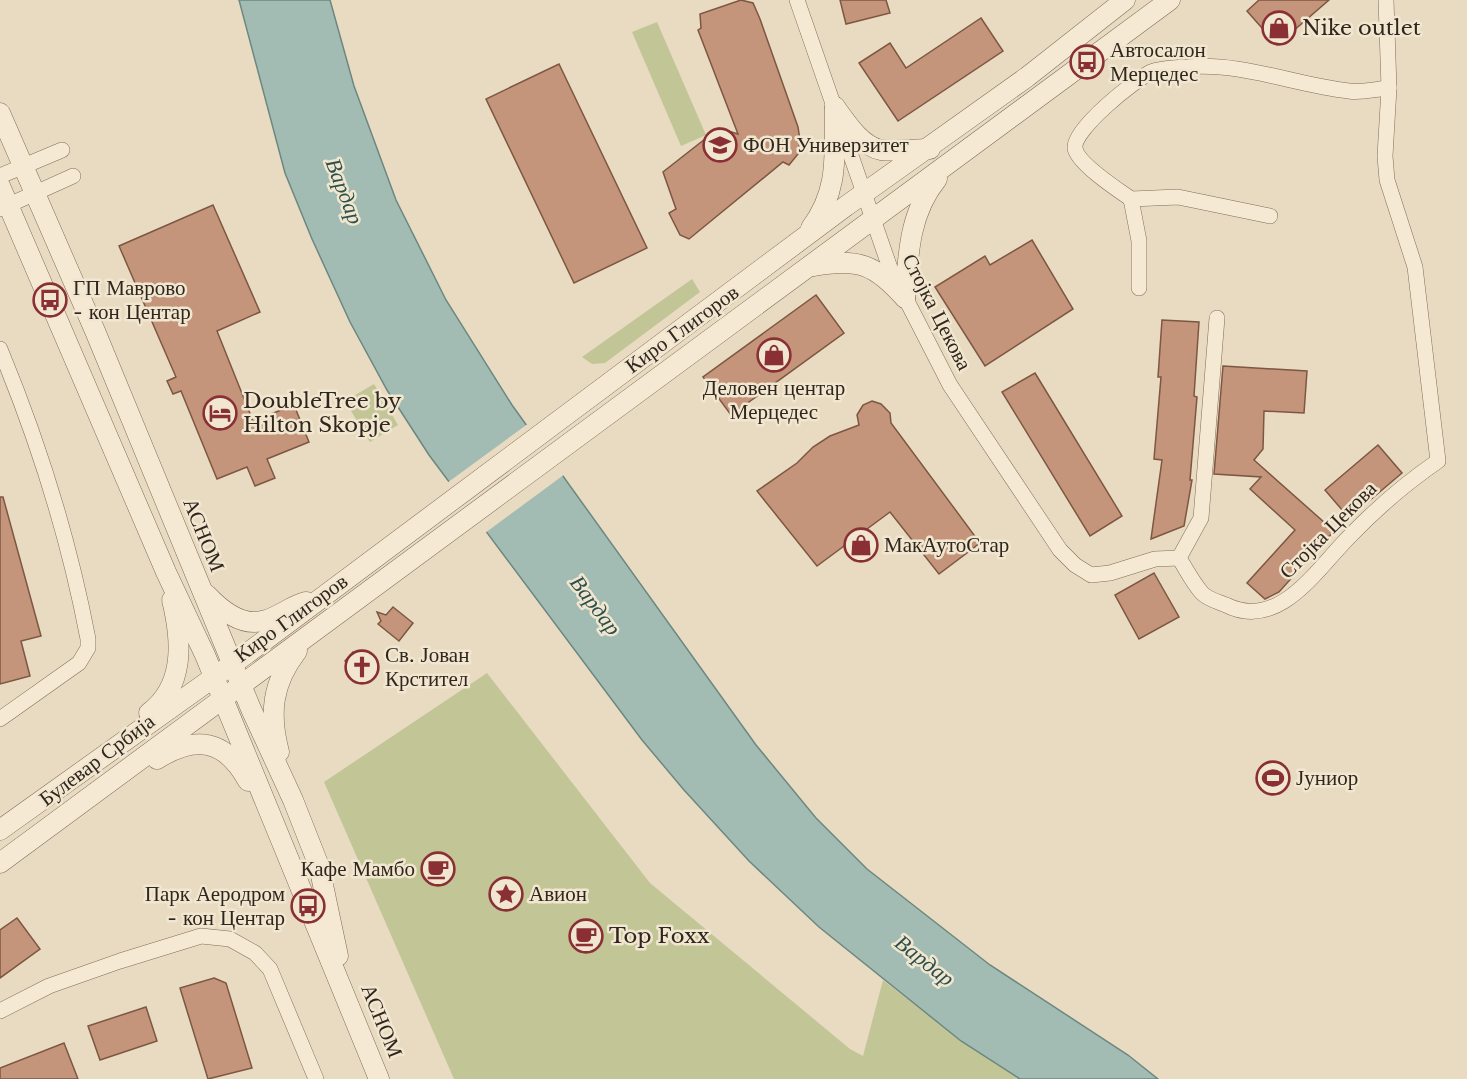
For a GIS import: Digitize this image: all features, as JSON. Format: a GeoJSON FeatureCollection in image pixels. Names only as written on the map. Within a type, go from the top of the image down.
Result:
{"type":"FeatureCollection","features":[{"type":"Feature","properties":{"kind":"street","name":"Стојка Цекова"},"geometry":{"type":"LineString","coordinates":[[797,0],[873,221],[904,298],[926,344],[982,436],[1060,550],[1075,566],[1091,575],[1110,573],[1155,559],[1179,558],[1203,594],[1238,611],[1260,612],[1286,601],[1313,578],[1349,536],[1393,494],[1438,461],[1415,267],[1387,180],[1385,156],[1389,88],[1386,0]]}},
{"type":"Feature","properties":{"kind":"street","name":"Киро Глигоров"},"geometry":{"type":"LineString","coordinates":[[215,678],[326,596],[382,551],[864,194],[1027,77],[1125,0]]}},
{"type":"Feature","properties":{"kind":"street","name":"Киро Глигоров"},"geometry":{"type":"LineString","coordinates":[[223,697],[873,221],[954,158],[1170,0]]}},
{"type":"Feature","properties":{"kind":"street"},"geometry":{"type":"LineString","coordinates":[[1270,216],[1178,197],[1131,199],[1079,159],[1075,147],[1094,118],[1125,90],[1153,71],[1189,67],[1226,67],[1351,92],[1389,88]]}},
{"type":"Feature","properties":{"kind":"street"},"geometry":{"type":"LineString","coordinates":[[835,107],[850,129],[881,150],[930,148]]}},
{"type":"Feature","properties":{"kind":"street"},"geometry":{"type":"LineString","coordinates":[[797,245],[820,216],[831,190],[834,171],[835,107]]}},
{"type":"Feature","properties":{"kind":"street","name":"АСНОМ"},"geometry":{"type":"LineString","coordinates":[[0,113],[99,342],[319,866],[337,950],[340,981]]}},
{"type":"Feature","properties":{"kind":"street"},"geometry":{"type":"LineString","coordinates":[[0,176],[62,150]]}},
{"type":"Feature","properties":{"kind":"street"},"geometry":{"type":"LineString","coordinates":[[904,298],[909,241],[921,201],[954,158]]}},
{"type":"Feature","properties":{"kind":"street"},"geometry":{"type":"LineString","coordinates":[[4,208],[73,176]]}},
{"type":"Feature","properties":{"kind":"street","name":"АСНОМ"},"geometry":{"type":"LineString","coordinates":[[0,186],[4,208],[215,678],[379,1079]]}},
{"type":"Feature","properties":{"kind":"street"},"geometry":{"type":"LineString","coordinates":[[1131,199],[1139,241],[1139,288]]}},
{"type":"Feature","properties":{"kind":"street"},"geometry":{"type":"LineString","coordinates":[[809,267],[853,261],[874,271],[904,298]]}},
{"type":"Feature","properties":{"kind":"street"},"geometry":{"type":"LineString","coordinates":[[1179,558],[1200,518],[1217,318]]}},
{"type":"Feature","properties":{"kind":"street"},"geometry":{"type":"LineString","coordinates":[[0,349],[37,443],[54,498],[88,639],[88,648],[79,663],[0,719]]}},
{"type":"Feature","properties":{"kind":"street"},"geometry":{"type":"LineString","coordinates":[[77,775],[96,754],[163,702],[174,684],[179,665],[175,610],[166,572]]}},
{"type":"Feature","properties":{"kind":"street"},"geometry":{"type":"LineString","coordinates":[[200,587],[220,609],[231,616],[250,622],[266,620],[293,606],[326,596]]}},
{"type":"Feature","properties":{"kind":"street"},"geometry":{"type":"LineString","coordinates":[[293,800],[277,744],[272,711],[277,683],[285,667],[310,635]]}},
{"type":"Feature","properties":{"kind":"street","name":"Булевар Србија"},"geometry":{"type":"LineString","coordinates":[[0,830],[215,678]]}},
{"type":"Feature","properties":{"kind":"street","name":"Булевар Србија"},"geometry":{"type":"LineString","coordinates":[[0,863],[223,697]]}},
{"type":"Feature","properties":{"kind":"street"},"geometry":{"type":"LineString","coordinates":[[91,794],[122,783],[177,747],[195,743],[213,746],[228,754],[240,766],[292,868]]}},
{"type":"Feature","properties":{"kind":"street"},"geometry":{"type":"LineString","coordinates":[[0,1011],[15,1001],[49,986],[120,961],[201,936],[230,939],[255,953],[270,969],[316,1079]]}},
{"type":"Feature","properties":{"kind":"green space"},"geometry":{"type":"Polygon","coordinates":[[[657,22],[706,135],[681,146],[632,32],[657,22]]]}},
{"type":"Feature","properties":{"kind":"green space"},"geometry":{"type":"Polygon","coordinates":[[[692,279],[700,292],[605,363],[592,364],[582,357],[692,279]]]}},
{"type":"Feature","properties":{"kind":"green space"},"geometry":{"type":"Polygon","coordinates":[[[374,384],[398,425],[370,442],[345,401],[374,384]]]}},
{"type":"Feature","properties":{"kind":"green space"},"geometry":{"type":"Polygon","coordinates":[[[487,673],[650,883],[850,1049],[863,1056],[883,980],[961,1041],[1020,1079],[454,1079],[324,782],[487,673]]]}},
{"type":"Feature","properties":{"kind":"water","name":"Вардар"},"geometry":{"type":"Polygon","coordinates":[[[239,0],[330,0],[354,86],[396,200],[446,300],[512,405],[756,745],[816,818],[867,869],[990,965],[1128,1055],[1158,1079],[1020,1079],[961,1041],[819,927],[749,861],[684,790],[642,740],[429,455],[387,390],[350,322],[285,173],[239,0]]]}},
{"type":"Feature","properties":{"kind":"pier"},"geometry":{"type":"Polygon","coordinates":[[[529,423],[565,474],[485,533],[447,483],[529,423]]]}},
{"type":"Feature","properties":{"kind":"building"},"geometry":{"type":"Polygon","coordinates":[[[741,0],[753,3],[760,19],[798,127],[800,140],[798,154],[789,165],[783,162],[689,239],[680,235],[669,213],[676,209],[663,172],[719,128],[738,134],[698,30],[701,28],[700,14],[741,0]]]}},
{"type":"Feature","properties":{"kind":"building"},"geometry":{"type":"Polygon","coordinates":[[[840,0],[886,0],[890,13],[846,24],[840,0]]]}},
{"type":"Feature","properties":{"kind":"building","name":"Nike outlet"},"geometry":{"type":"Polygon","coordinates":[[[1259,0],[1329,0],[1277,45],[1247,11],[1259,0]]]}},
{"type":"Feature","properties":{"kind":"building"},"geometry":{"type":"Polygon","coordinates":[[[981,18],[1003,51],[898,121],[859,63],[890,43],[906,68],[981,18]]]}},
{"type":"Feature","properties":{"kind":"building"},"geometry":{"type":"Polygon","coordinates":[[[559,64],[647,248],[574,283],[486,99],[559,64]]]}},
{"type":"Feature","properties":{"kind":"building"},"geometry":{"type":"Polygon","coordinates":[[[213,205],[260,312],[217,331],[253,421],[294,405],[309,442],[267,459],[275,478],[255,486],[247,467],[217,479],[181,391],[173,394],[167,381],[176,377],[119,246],[213,205]]]}},
{"type":"Feature","properties":{"kind":"building"},"geometry":{"type":"Polygon","coordinates":[[[1032,240],[1073,309],[985,366],[935,287],[985,256],[990,265],[1032,240]]]}},
{"type":"Feature","properties":{"kind":"building","name":"Деловен центар Мерцедес"},"geometry":{"type":"Polygon","coordinates":[[[816,295],[844,333],[731,415],[703,377],[816,295]]]}},
{"type":"Feature","properties":{"kind":"building"},"geometry":{"type":"Polygon","coordinates":[[[1162,320],[1199,322],[1194,396],[1197,397],[1190,480],[1192,480],[1184,526],[1151,539],[1162,460],[1154,459],[1161,377],[1158,377],[1162,320]]]}},
{"type":"Feature","properties":{"kind":"building"},"geometry":{"type":"Polygon","coordinates":[[[1223,366],[1307,371],[1304,413],[1264,411],[1263,449],[1254,460],[1334,531],[1279,592],[1265,599],[1247,583],[1295,530],[1250,489],[1261,477],[1214,474],[1223,366]]]}},
{"type":"Feature","properties":{"kind":"building"},"geometry":{"type":"Polygon","coordinates":[[[1035,373],[1122,516],[1090,536],[1002,392],[1035,373]]]}},
{"type":"Feature","properties":{"kind":"building"},"geometry":{"type":"Polygon","coordinates":[[[872,401],[881,404],[890,413],[891,423],[980,543],[939,574],[890,512],[817,566],[757,491],[830,436],[859,425],[857,415],[863,405],[872,401]]]}},
{"type":"Feature","properties":{"kind":"building"},"geometry":{"type":"Polygon","coordinates":[[[1378,445],[1402,473],[1349,518],[1325,490],[1378,445]]]}},
{"type":"Feature","properties":{"kind":"building"},"geometry":{"type":"Polygon","coordinates":[[[0,497],[3,497],[41,636],[21,641],[30,676],[0,684],[0,497]]]}},
{"type":"Feature","properties":{"kind":"building"},"geometry":{"type":"Polygon","coordinates":[[[1154,573],[1179,617],[1139,639],[1115,595],[1154,573]]]}},
{"type":"Feature","properties":{"kind":"building"},"geometry":{"type":"Polygon","coordinates":[[[393,607],[413,623],[399,641],[378,624],[381,621],[377,612],[386,615],[393,607]]]}},
{"type":"Feature","properties":{"kind":"building","name":"Св. Јован Крстител"},"geometry":{"type":"Polygon","coordinates":[[[353,652],[358,656],[360,654],[376,666],[366,680],[362,681],[348,669],[351,666],[345,661],[353,652]]]}},
{"type":"Feature","properties":{"kind":"building"},"geometry":{"type":"Polygon","coordinates":[[[17,918],[40,949],[0,978],[0,930],[17,918]]]}},
{"type":"Feature","properties":{"kind":"building"},"geometry":{"type":"Polygon","coordinates":[[[214,978],[226,983],[252,1068],[208,1079],[180,988],[214,978]]]}},
{"type":"Feature","properties":{"kind":"building"},"geometry":{"type":"Polygon","coordinates":[[[146,1007],[157,1041],[100,1060],[88,1026],[146,1007]]]}},
{"type":"Feature","properties":{"kind":"building"},"geometry":{"type":"Polygon","coordinates":[[[64,1043],[78,1079],[0,1079],[0,1068],[64,1043]]]}},
{"type":"Feature","properties":{"kind":"place","name":"Nike outlet"},"geometry":{"type":"Point","coordinates":[1279,28]}},
{"type":"Feature","properties":{"kind":"place","name":"Автосалон Мерцедес"},"geometry":{"type":"Point","coordinates":[1087,62]}},
{"type":"Feature","properties":{"kind":"place","name":"ФОН Универзитет"},"geometry":{"type":"Point","coordinates":[720,145]}},
{"type":"Feature","properties":{"kind":"place","name":"ГП Маврово - кон Центар"},"geometry":{"type":"Point","coordinates":[50,300]}},
{"type":"Feature","properties":{"kind":"place","name":"Деловен центар Мерцедес"},"geometry":{"type":"Point","coordinates":[774,355]}},
{"type":"Feature","properties":{"kind":"place","name":"DoubleTree by Hilton Skopje"},"geometry":{"type":"Point","coordinates":[220,413]}},
{"type":"Feature","properties":{"kind":"place","name":"МакАутоСтар"},"geometry":{"type":"Point","coordinates":[861,545]}},
{"type":"Feature","properties":{"kind":"place","name":"Св. Јован Крстител"},"geometry":{"type":"Point","coordinates":[362,667]}},
{"type":"Feature","properties":{"kind":"place","name":"Јуниор"},"geometry":{"type":"Point","coordinates":[1273,778]}},
{"type":"Feature","properties":{"kind":"place","name":"Кафе Мамбо"},"geometry":{"type":"Point","coordinates":[438,869]}},
{"type":"Feature","properties":{"kind":"place","name":"Авион"},"geometry":{"type":"Point","coordinates":[506,894]}},
{"type":"Feature","properties":{"kind":"place","name":"Парк Аеродром - кон Центар"},"geometry":{"type":"Point","coordinates":[308,906]}},
{"type":"Feature","properties":{"kind":"place","name":"Top Foxx"},"geometry":{"type":"Point","coordinates":[586,936]}}]}
